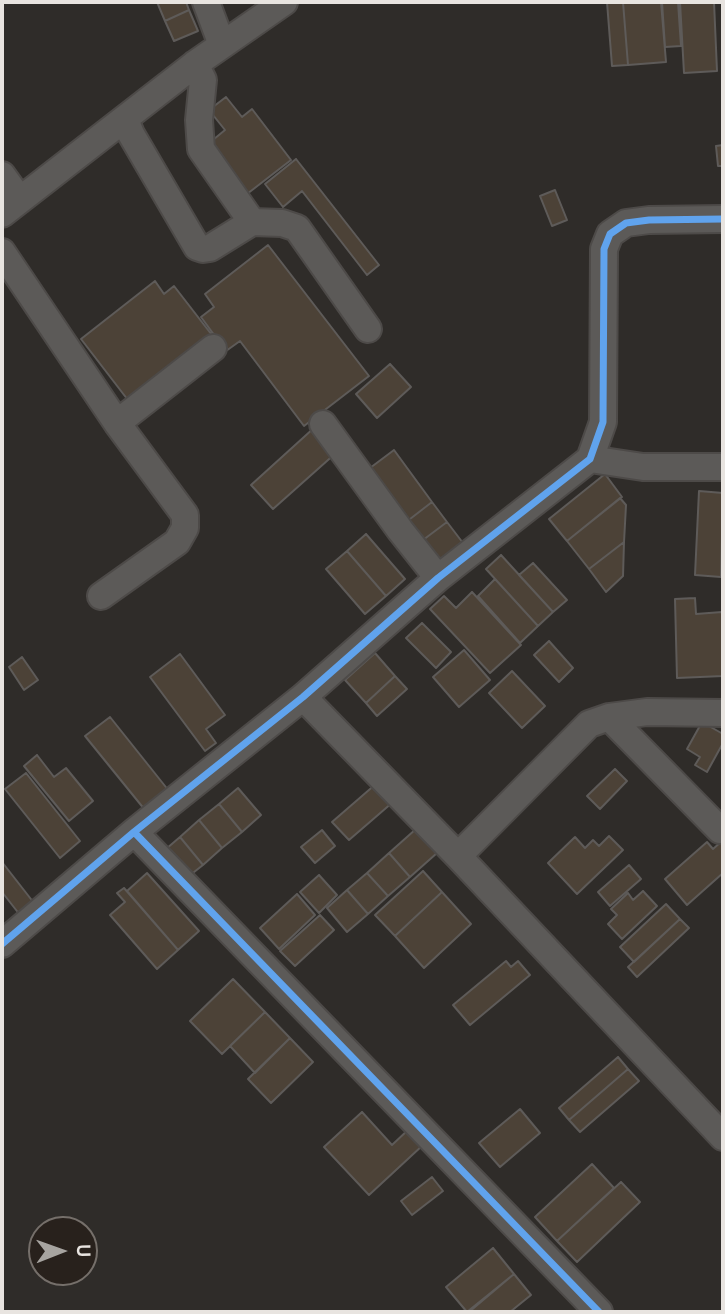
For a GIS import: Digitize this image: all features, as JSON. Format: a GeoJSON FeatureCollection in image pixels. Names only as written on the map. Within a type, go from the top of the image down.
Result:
{"type":"FeatureCollection","features":[{"type":"Feature","properties":{"kind":"street"},"geometry":{"type":"LineString","coordinates":[[206,2],[222,45]]}},
{"type":"Feature","properties":{"kind":"street"},"geometry":{"type":"LineString","coordinates":[[2,176],[11,207],[195,64],[284,2]]}},
{"type":"Feature","properties":{"kind":"street"},"geometry":{"type":"LineString","coordinates":[[195,64],[203,80],[201,149],[252,222]]}},
{"type":"Feature","properties":{"kind":"street"},"geometry":{"type":"LineString","coordinates":[[125,119],[131,134],[197,247],[211,248],[252,222],[282,223],[297,228],[368,329]]}},
{"type":"Feature","properties":{"kind":"street"},"geometry":{"type":"LineString","coordinates":[[2,944],[134,832],[303,696],[438,578],[590,459],[603,422],[604,249],[610,234],[626,223],[723,219]]}},
{"type":"Feature","properties":{"kind":"street"},"geometry":{"type":"LineString","coordinates":[[2,252],[117,423],[185,515],[185,528],[177,542],[101,596]]}},
{"type":"Feature","properties":{"kind":"street"},"geometry":{"type":"LineString","coordinates":[[117,423],[213,348]]}},
{"type":"Feature","properties":{"kind":"street"},"geometry":{"type":"LineString","coordinates":[[323,424],[438,578]]}},
{"type":"Feature","properties":{"kind":"street"},"geometry":{"type":"LineString","coordinates":[[590,459],[643,467],[723,467]]}},
{"type":"Feature","properties":{"kind":"street"},"geometry":{"type":"LineString","coordinates":[[303,696],[723,1137]]}},
{"type":"Feature","properties":{"kind":"street"},"geometry":{"type":"LineString","coordinates":[[458,856],[589,724],[609,717],[657,712],[723,713]]}},
{"type":"Feature","properties":{"kind":"street"},"geometry":{"type":"LineString","coordinates":[[609,717],[720,830]]}},
{"type":"Feature","properties":{"kind":"street"},"geometry":{"type":"LineString","coordinates":[[134,832],[599,1312]]}},
{"type":"Feature","properties":{"kind":"building"},"geometry":{"type":"Polygon","coordinates":[[[157,2],[186,2],[189,10],[165,21],[157,2]]]}},
{"type":"Feature","properties":{"kind":"building"},"geometry":{"type":"Polygon","coordinates":[[[607,2],[623,2],[628,65],[612,66],[607,2]]]}},
{"type":"Feature","properties":{"kind":"building"},"geometry":{"type":"Polygon","coordinates":[[[623,2],[661,2],[666,62],[628,65],[623,2]]]}},
{"type":"Feature","properties":{"kind":"building"},"geometry":{"type":"Polygon","coordinates":[[[662,2],[678,2],[681,46],[665,47],[662,2]]]}},
{"type":"Feature","properties":{"kind":"building"},"geometry":{"type":"Polygon","coordinates":[[[680,2],[714,2],[717,71],[684,73],[680,2]]]}},
{"type":"Feature","properties":{"kind":"building"},"geometry":{"type":"Polygon","coordinates":[[[189,10],[198,31],[174,41],[165,21],[189,10]]]}},
{"type":"Feature","properties":{"kind":"building"},"geometry":{"type":"Polygon","coordinates":[[[226,97],[242,117],[252,109],[291,160],[247,194],[208,144],[225,130],[209,110],[226,97]]]}},
{"type":"Feature","properties":{"kind":"building"},"geometry":{"type":"Polygon","coordinates":[[[723,145],[723,166],[718,166],[716,146],[723,145]]]}},
{"type":"Feature","properties":{"kind":"building"},"geometry":{"type":"Polygon","coordinates":[[[296,159],[379,265],[367,275],[302,191],[283,207],[265,184],[296,159]]]}},
{"type":"Feature","properties":{"kind":"building"},"geometry":{"type":"Polygon","coordinates":[[[555,190],[567,220],[552,226],[540,196],[555,190]]]}},
{"type":"Feature","properties":{"kind":"building"},"geometry":{"type":"Polygon","coordinates":[[[268,245],[369,376],[304,426],[240,341],[226,351],[201,317],[214,307],[205,294],[268,245]]]}},
{"type":"Feature","properties":{"kind":"building"},"geometry":{"type":"Polygon","coordinates":[[[155,281],[164,294],[174,286],[215,339],[131,404],[81,339],[155,281]]]}},
{"type":"Feature","properties":{"kind":"building"},"geometry":{"type":"Polygon","coordinates":[[[390,364],[411,387],[377,418],[356,394],[390,364]]]}},
{"type":"Feature","properties":{"kind":"building"},"geometry":{"type":"Polygon","coordinates":[[[315,427],[337,452],[273,509],[251,485],[315,427]]]}},
{"type":"Feature","properties":{"kind":"building"},"geometry":{"type":"Polygon","coordinates":[[[394,450],[432,502],[401,526],[362,474],[394,450]]]}},
{"type":"Feature","properties":{"kind":"building"},"geometry":{"type":"Polygon","coordinates":[[[605,474],[622,497],[567,541],[549,519],[605,474]]]}},
{"type":"Feature","properties":{"kind":"building"},"geometry":{"type":"Polygon","coordinates":[[[699,491],[723,493],[721,577],[695,575],[699,491]]]}},
{"type":"Feature","properties":{"kind":"building"},"geometry":{"type":"Polygon","coordinates":[[[620,498],[626,505],[624,542],[589,569],[567,541],[620,498]]]}},
{"type":"Feature","properties":{"kind":"building"},"geometry":{"type":"Polygon","coordinates":[[[432,502],[447,522],[415,546],[401,526],[432,502]]]}},
{"type":"Feature","properties":{"kind":"building"},"geometry":{"type":"Polygon","coordinates":[[[447,522],[463,543],[431,567],[415,546],[447,522]]]}},
{"type":"Feature","properties":{"kind":"building"},"geometry":{"type":"Polygon","coordinates":[[[366,534],[405,579],[386,596],[347,551],[366,534]]]}},
{"type":"Feature","properties":{"kind":"building"},"geometry":{"type":"Polygon","coordinates":[[[624,542],[623,576],[606,592],[589,569],[624,542]]]}},
{"type":"Feature","properties":{"kind":"building"},"geometry":{"type":"Polygon","coordinates":[[[347,551],[386,596],[365,614],[326,569],[347,551]]]}},
{"type":"Feature","properties":{"kind":"building"},"geometry":{"type":"Polygon","coordinates":[[[501,555],[553,612],[538,626],[486,569],[501,555]]]}},
{"type":"Feature","properties":{"kind":"building"},"geometry":{"type":"Polygon","coordinates":[[[533,563],[567,600],[553,612],[519,575],[533,563]]]}},
{"type":"Feature","properties":{"kind":"building"},"geometry":{"type":"Polygon","coordinates":[[[495,579],[538,626],[520,643],[478,596],[495,579]]]}},
{"type":"Feature","properties":{"kind":"building"},"geometry":{"type":"Polygon","coordinates":[[[472,592],[521,645],[490,673],[430,609],[444,596],[456,608],[472,592]]]}},
{"type":"Feature","properties":{"kind":"building"},"geometry":{"type":"Polygon","coordinates":[[[695,598],[696,614],[722,612],[723,676],[677,678],[675,599],[695,598]]]}},
{"type":"Feature","properties":{"kind":"building"},"geometry":{"type":"Polygon","coordinates":[[[422,623],[451,652],[436,668],[406,638],[422,623]]]}},
{"type":"Feature","properties":{"kind":"building"},"geometry":{"type":"Polygon","coordinates":[[[549,641],[573,668],[559,682],[534,655],[549,641]]]}},
{"type":"Feature","properties":{"kind":"building"},"geometry":{"type":"Polygon","coordinates":[[[464,650],[490,680],[459,707],[433,677],[464,650]]]}},
{"type":"Feature","properties":{"kind":"building"},"geometry":{"type":"Polygon","coordinates":[[[375,653],[395,676],[366,703],[345,680],[375,653]]]}},
{"type":"Feature","properties":{"kind":"building"},"geometry":{"type":"Polygon","coordinates":[[[180,654],[225,715],[206,729],[216,743],[205,751],[150,677],[180,654]]]}},
{"type":"Feature","properties":{"kind":"building"},"geometry":{"type":"Polygon","coordinates":[[[22,657],[38,680],[24,690],[9,667],[22,657]]]}},
{"type":"Feature","properties":{"kind":"building"},"geometry":{"type":"Polygon","coordinates":[[[512,671],[545,706],[522,728],[489,693],[512,671]]]}},
{"type":"Feature","properties":{"kind":"building"},"geometry":{"type":"Polygon","coordinates":[[[395,676],[407,689],[377,716],[366,703],[395,676]]]}},
{"type":"Feature","properties":{"kind":"building"},"geometry":{"type":"Polygon","coordinates":[[[110,717],[169,791],[145,810],[85,736],[110,717]]]}},
{"type":"Feature","properties":{"kind":"building"},"geometry":{"type":"Polygon","coordinates":[[[702,722],[723,734],[723,743],[707,772],[695,765],[700,757],[687,749],[702,722]]]}},
{"type":"Feature","properties":{"kind":"building"},"geometry":{"type":"Polygon","coordinates":[[[37,755],[54,777],[66,768],[93,801],[69,821],[24,766],[37,755]]]}},
{"type":"Feature","properties":{"kind":"building"},"geometry":{"type":"Polygon","coordinates":[[[615,769],[627,781],[600,809],[587,796],[615,769]]]}},
{"type":"Feature","properties":{"kind":"building"},"geometry":{"type":"Polygon","coordinates":[[[26,773],[80,841],[60,858],[5,789],[26,773]]]}},
{"type":"Feature","properties":{"kind":"building"},"geometry":{"type":"Polygon","coordinates":[[[377,783],[393,802],[349,840],[332,822],[377,783]]]}},
{"type":"Feature","properties":{"kind":"building"},"geometry":{"type":"Polygon","coordinates":[[[238,788],[261,815],[242,832],[219,804],[238,788]]]}},
{"type":"Feature","properties":{"kind":"building"},"geometry":{"type":"Polygon","coordinates":[[[219,804],[242,832],[222,848],[199,820],[219,804]]]}},
{"type":"Feature","properties":{"kind":"building"},"geometry":{"type":"Polygon","coordinates":[[[199,820],[222,848],[203,865],[180,837],[199,820]]]}},
{"type":"Feature","properties":{"kind":"building"},"geometry":{"type":"Polygon","coordinates":[[[416,829],[437,853],[410,877],[389,853],[416,829]]]}},
{"type":"Feature","properties":{"kind":"building"},"geometry":{"type":"Polygon","coordinates":[[[322,830],[335,846],[315,863],[301,847],[322,830]]]}},
{"type":"Feature","properties":{"kind":"building"},"geometry":{"type":"Polygon","coordinates":[[[609,836],[623,850],[577,894],[548,863],[575,837],[585,848],[593,840],[599,846],[609,836]]]}},
{"type":"Feature","properties":{"kind":"building"},"geometry":{"type":"Polygon","coordinates":[[[180,837],[203,865],[189,876],[166,849],[180,837]]]}},
{"type":"Feature","properties":{"kind":"building"},"geometry":{"type":"Polygon","coordinates":[[[722,841],[723,873],[687,905],[665,879],[707,842],[713,849],[722,841]]]}},
{"type":"Feature","properties":{"kind":"building"},"geometry":{"type":"Polygon","coordinates":[[[389,853],[410,877],[388,896],[367,873],[389,853]]]}},
{"type":"Feature","properties":{"kind":"building"},"geometry":{"type":"Polygon","coordinates":[[[2,862],[34,903],[20,915],[2,892],[2,862]]]}},
{"type":"Feature","properties":{"kind":"building"},"geometry":{"type":"Polygon","coordinates":[[[629,865],[641,879],[610,906],[598,892],[629,865]]]}},
{"type":"Feature","properties":{"kind":"building"},"geometry":{"type":"Polygon","coordinates":[[[423,871],[442,892],[395,936],[375,915],[423,871]]]}},
{"type":"Feature","properties":{"kind":"building"},"geometry":{"type":"Polygon","coordinates":[[[147,873],[199,931],[178,950],[127,891],[147,873]]]}},
{"type":"Feature","properties":{"kind":"building"},"geometry":{"type":"Polygon","coordinates":[[[367,873],[388,896],[368,914],[347,890],[367,873]]]}},
{"type":"Feature","properties":{"kind":"building"},"geometry":{"type":"Polygon","coordinates":[[[319,875],[337,895],[319,913],[300,892],[319,875]]]}},
{"type":"Feature","properties":{"kind":"building"},"geometry":{"type":"Polygon","coordinates":[[[124,888],[178,950],[157,969],[110,915],[125,902],[117,893],[124,888]]]}},
{"type":"Feature","properties":{"kind":"building"},"geometry":{"type":"Polygon","coordinates":[[[347,890],[368,914],[347,932],[327,908],[347,890]]]}},
{"type":"Feature","properties":{"kind":"building"},"geometry":{"type":"Polygon","coordinates":[[[643,891],[657,906],[622,939],[608,924],[617,915],[611,909],[628,893],[633,900],[643,891]]]}},
{"type":"Feature","properties":{"kind":"building"},"geometry":{"type":"Polygon","coordinates":[[[442,892],[471,924],[424,968],[395,936],[442,892]]]}},
{"type":"Feature","properties":{"kind":"building"},"geometry":{"type":"Polygon","coordinates":[[[297,894],[315,915],[279,949],[260,928],[297,894]]]}},
{"type":"Feature","properties":{"kind":"building"},"geometry":{"type":"Polygon","coordinates":[[[666,904],[680,919],[634,962],[620,947],[666,904]]]}},
{"type":"Feature","properties":{"kind":"building"},"geometry":{"type":"Polygon","coordinates":[[[320,915],[334,930],[295,966],[280,951],[320,915]]]}},
{"type":"Feature","properties":{"kind":"building"},"geometry":{"type":"Polygon","coordinates":[[[680,919],[689,928],[637,977],[628,967],[680,919]]]}},
{"type":"Feature","properties":{"kind":"building"},"geometry":{"type":"Polygon","coordinates":[[[506,961],[511,967],[518,961],[530,975],[470,1025],[453,1005],[506,961]]]}},
{"type":"Feature","properties":{"kind":"building"},"geometry":{"type":"Polygon","coordinates":[[[233,979],[265,1012],[222,1054],[190,1021],[233,979]]]}},
{"type":"Feature","properties":{"kind":"building"},"geometry":{"type":"Polygon","coordinates":[[[265,1012],[290,1038],[255,1073],[230,1046],[265,1012]]]}},
{"type":"Feature","properties":{"kind":"building"},"geometry":{"type":"Polygon","coordinates":[[[290,1038],[313,1062],[271,1103],[248,1079],[290,1038]]]}},
{"type":"Feature","properties":{"kind":"building"},"geometry":{"type":"Polygon","coordinates":[[[618,1057],[628,1069],[569,1120],[559,1108],[618,1057]]]}},
{"type":"Feature","properties":{"kind":"building"},"geometry":{"type":"Polygon","coordinates":[[[628,1069],[639,1081],[580,1132],[569,1120],[628,1069]]]}},
{"type":"Feature","properties":{"kind":"building"},"geometry":{"type":"Polygon","coordinates":[[[520,1109],[540,1133],[500,1167],[479,1143],[520,1109]]]}},
{"type":"Feature","properties":{"kind":"building"},"geometry":{"type":"Polygon","coordinates":[[[362,1112],[392,1145],[409,1129],[423,1145],[369,1195],[324,1147],[362,1112]]]}},
{"type":"Feature","properties":{"kind":"building"},"geometry":{"type":"Polygon","coordinates":[[[592,1164],[614,1188],[557,1241],[535,1217],[592,1164]]]}},
{"type":"Feature","properties":{"kind":"building"},"geometry":{"type":"Polygon","coordinates":[[[432,1177],[443,1191],[412,1215],[401,1201],[432,1177]]]}},
{"type":"Feature","properties":{"kind":"building"},"geometry":{"type":"Polygon","coordinates":[[[621,1182],[640,1202],[577,1262],[557,1241],[621,1182]]]}},
{"type":"Feature","properties":{"kind":"building"},"geometry":{"type":"Polygon","coordinates":[[[493,1248],[514,1274],[467,1312],[446,1287],[493,1248]]]}},
{"type":"Feature","properties":{"kind":"building"},"geometry":{"type":"Polygon","coordinates":[[[514,1274],[531,1295],[510,1312],[469,1312],[514,1274]]]}},
{"type":"Feature","properties":{"kind":"cycle path"},"geometry":{"type":"LineString","coordinates":[[2,944],[134,832],[303,697],[438,578],[590,459],[603,422],[604,249],[610,234],[626,223],[723,219]]}},
{"type":"Feature","properties":{"kind":"cycle path"},"geometry":{"type":"LineString","coordinates":[[134,832],[599,1312]]}}]}
